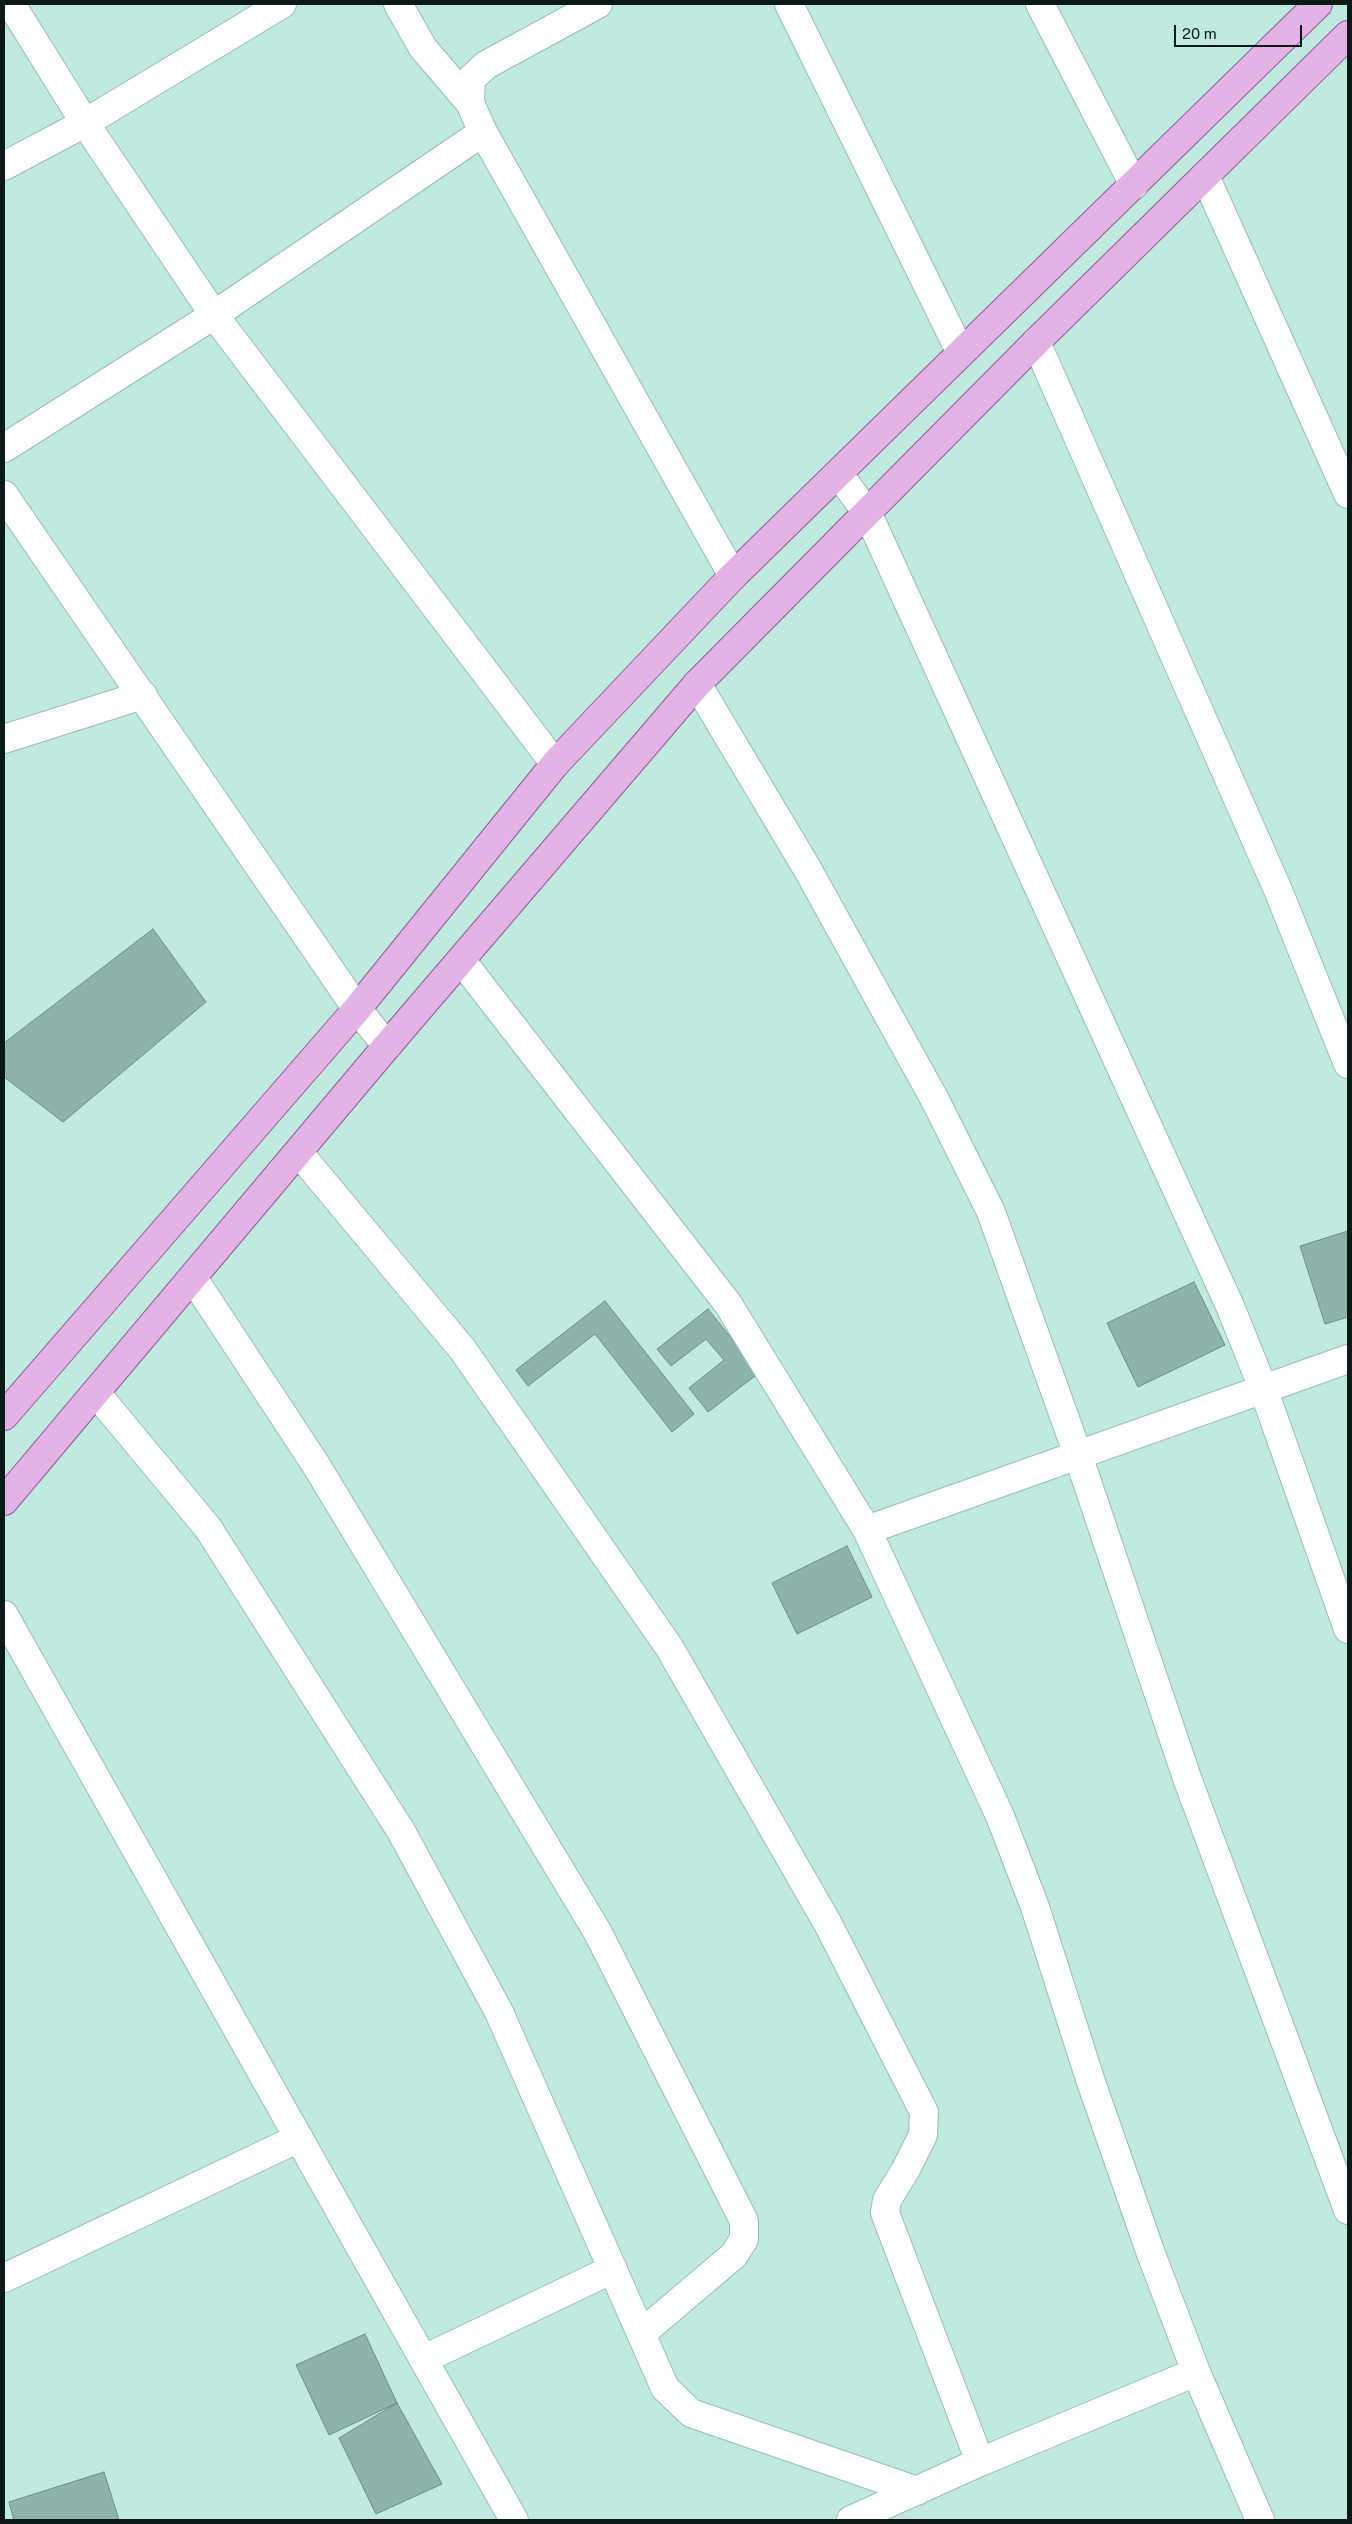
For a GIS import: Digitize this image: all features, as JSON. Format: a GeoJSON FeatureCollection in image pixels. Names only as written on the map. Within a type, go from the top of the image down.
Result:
{"type":"FeatureCollection","features":[{"type":"Feature","properties":{"kind":"main road"},"geometry":{"type":"LineString","coordinates":[[4,1416],[357,1009],[555,764],[733,576],[1134,185],[1308,7]]}},
{"type":"Feature","properties":{"kind":"main road"},"geometry":{"type":"LineString","coordinates":[[4,1501],[387,1046],[697,684],[1036,342],[1348,35]]}},
{"type":"Feature","properties":{"kind":"street"},"geometry":{"type":"LineString","coordinates":[[10,4],[85,123],[214,315],[555,764]]}},
{"type":"Feature","properties":{"kind":"street"},"geometry":{"type":"LineString","coordinates":[[4,166],[85,123],[282,4]]}},
{"type":"Feature","properties":{"kind":"street"},"geometry":{"type":"LineString","coordinates":[[398,4],[423,48],[470,102],[483,132],[733,576]]}},
{"type":"Feature","properties":{"kind":"street"},"geometry":{"type":"LineString","coordinates":[[789,4],[961,353]]}},
{"type":"Feature","properties":{"kind":"street"},"geometry":{"type":"LineString","coordinates":[[1040,4],[1134,185]]}},
{"type":"Feature","properties":{"kind":"street"},"geometry":{"type":"LineString","coordinates":[[470,102],[471,80],[486,65],[584,7]]}},
{"type":"Feature","properties":{"kind":"street"},"geometry":{"type":"LineString","coordinates":[[4,448],[214,315],[483,132]]}},
{"type":"Feature","properties":{"kind":"street"},"geometry":{"type":"LineString","coordinates":[[1205,176],[1348,494]]}},
{"type":"Feature","properties":{"kind":"street"},"geometry":{"type":"LineString","coordinates":[[1036,342],[1278,890],[1348,1064]]}},
{"type":"Feature","properties":{"kind":"street"},"geometry":{"type":"LineString","coordinates":[[838,474],[867,512],[1230,1306],[1263,1388],[1348,1629]]}},
{"type":"Feature","properties":{"kind":"street"},"geometry":{"type":"LineString","coordinates":[[4,496],[143,695],[357,1009],[387,1046]]}},
{"type":"Feature","properties":{"kind":"street"},"geometry":{"type":"LineString","coordinates":[[697,684],[808,870],[935,1100],[991,1212],[1078,1455],[1187,1778],[1348,2210]]}},
{"type":"Feature","properties":{"kind":"street"},"geometry":{"type":"LineString","coordinates":[[4,739],[143,695]]}},
{"type":"Feature","properties":{"kind":"street"},"geometry":{"type":"LineString","coordinates":[[460,960],[728,1304],[867,1530],[1000,1816],[1028,1888],[1093,2088],[1150,2251],[1196,2372],[1260,2520]]}},
{"type":"Feature","properties":{"kind":"street"},"geometry":{"type":"LineString","coordinates":[[299,1152],[463,1350],[669,1647],[828,1924],[924,2112],[923,2135],[887,2200],[885,2213],[980,2462]]}},
{"type":"Feature","properties":{"kind":"street"},"geometry":{"type":"LineString","coordinates":[[193,1278],[316,1465],[597,1931],[744,2221],[744,2239],[734,2255],[642,2333]]}},
{"type":"Feature","properties":{"kind":"street"},"geometry":{"type":"LineString","coordinates":[[867,1530],[1348,1359]]}},
{"type":"Feature","properties":{"kind":"street"},"geometry":{"type":"LineString","coordinates":[[96,1393],[208,1528],[401,1831],[499,2012],[665,2388],[691,2414],[917,2490]]}},
{"type":"Feature","properties":{"kind":"street"},"geometry":{"type":"LineString","coordinates":[[4,1615],[514,2520]]}},
{"type":"Feature","properties":{"kind":"street"},"geometry":{"type":"LineString","coordinates":[[4,2278],[299,2138]]}},
{"type":"Feature","properties":{"kind":"street"},"geometry":{"type":"LineString","coordinates":[[424,2359],[613,2269]]}},
{"type":"Feature","properties":{"kind":"street"},"geometry":{"type":"LineString","coordinates":[[851,2520],[980,2462],[1196,2372]]}},
{"type":"Feature","properties":{"kind":"building"},"geometry":{"type":"Polygon","coordinates":[[[153,929],[206,1002],[63,1122],[4,1077],[4,1043],[153,929]]]}},
{"type":"Feature","properties":{"kind":"building"},"geometry":{"type":"Polygon","coordinates":[[[1348,1231],[1348,1317],[1325,1324],[1300,1246],[1348,1231]]]}},
{"type":"Feature","properties":{"kind":"building"},"geometry":{"type":"Polygon","coordinates":[[[1194,1282],[1225,1345],[1138,1387],[1107,1323],[1194,1282]]]}},
{"type":"Feature","properties":{"kind":"building"},"geometry":{"type":"Polygon","coordinates":[[[605,1301],[694,1414],[672,1432],[595,1334],[528,1386],[516,1370],[605,1301]]]}},
{"type":"Feature","properties":{"kind":"building"},"geometry":{"type":"Polygon","coordinates":[[[708,1309],[759,1373],[708,1412],[689,1388],[724,1360],[706,1339],[671,1366],[657,1349],[708,1309]]]}},
{"type":"Feature","properties":{"kind":"building"},"geometry":{"type":"Polygon","coordinates":[[[847,1546],[872,1597],[797,1634],[772,1583],[847,1546]]]}},
{"type":"Feature","properties":{"kind":"building"},"geometry":{"type":"Polygon","coordinates":[[[365,2334],[397,2403],[329,2435],[296,2365],[365,2334]]]}},
{"type":"Feature","properties":{"kind":"building"},"geometry":{"type":"Polygon","coordinates":[[[397,2403],[442,2484],[376,2514],[339,2438],[397,2403]]]}},
{"type":"Feature","properties":{"kind":"building"},"geometry":{"type":"Polygon","coordinates":[[[104,2472],[119,2520],[14,2520],[9,2502],[104,2472]]]}}]}
